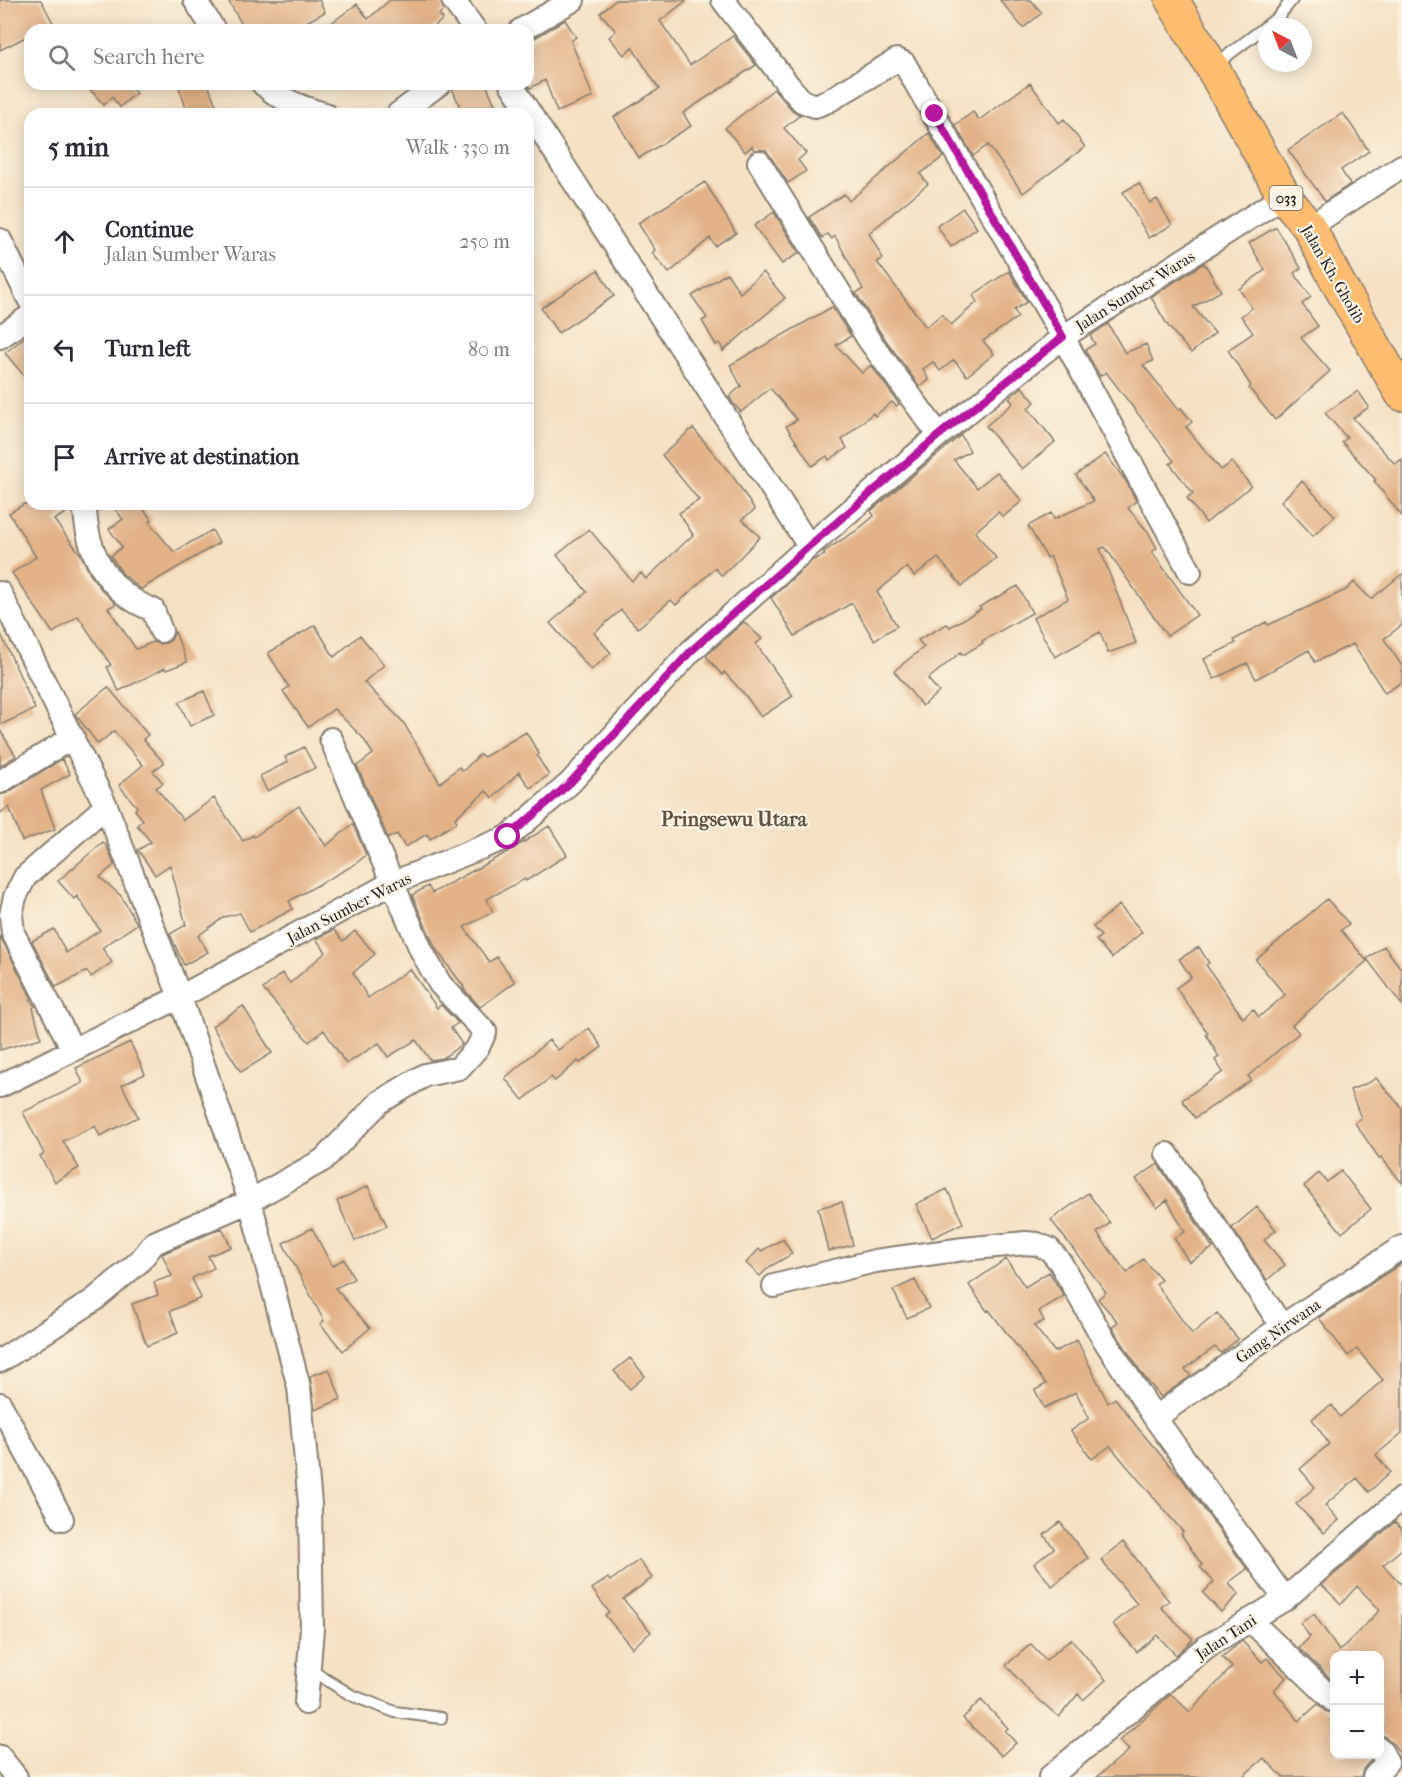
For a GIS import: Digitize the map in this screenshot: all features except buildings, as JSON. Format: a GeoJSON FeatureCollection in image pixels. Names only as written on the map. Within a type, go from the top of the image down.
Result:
{"type":"FeatureCollection","features":[{"type":"Feature","properties":{"kind":"main road","name":"Jalan Kh. Gholib"},"geometry":{"type":"LineString","coordinates":[[1172,0],[1284,196],[1309,228],[1402,394]]}},
{"type":"Feature","properties":{"kind":"street"},"geometry":{"type":"LineString","coordinates":[[195,0],[210,24]]}},
{"type":"Feature","properties":{"kind":"street"},"geometry":{"type":"LineString","coordinates":[[453,0],[471,24]]}},
{"type":"Feature","properties":{"kind":"street"},"geometry":{"type":"LineString","coordinates":[[531,24],[573,0]]}},
{"type":"Feature","properties":{"kind":"street"},"geometry":{"type":"LineString","coordinates":[[723,0],[802,101],[815,106],[828,101],[897,60],[904,63],[1063,337],[1190,572]]}},
{"type":"Feature","properties":{"kind":"street"},"geometry":{"type":"LineString","coordinates":[[269,90],[303,108]]}},
{"type":"Feature","properties":{"kind":"street"},"geometry":{"type":"LineString","coordinates":[[406,108],[431,90]]}},
{"type":"Feature","properties":{"kind":"street"},"geometry":{"type":"LineString","coordinates":[[515,90],[526,108]]}},
{"type":"Feature","properties":{"kind":"street"},"geometry":{"type":"LineString","coordinates":[[534,120],[809,546]]}},
{"type":"Feature","properties":{"kind":"street"},"geometry":{"type":"LineString","coordinates":[[759,162],[869,340],[939,435]]}},
{"type":"Feature","properties":{"kind":"street"},"geometry":{"type":"LineString","coordinates":[[1309,228],[1402,166]]}},
{"type":"Feature","properties":{"kind":"street","name":"Jalan Sumber Waras"},"geometry":{"type":"LineString","coordinates":[[0,1086],[180,997],[392,883],[508,837],[570,783],[691,651],[939,435],[1063,337],[1284,196]]}},
{"type":"Feature","properties":{"kind":"street"},"geometry":{"type":"LineString","coordinates":[[0,240],[24,289]]}},
{"type":"Feature","properties":{"kind":"street"},"geometry":{"type":"LineString","coordinates":[[0,337],[24,320]]}},
{"type":"Feature","properties":{"kind":"street"},"geometry":{"type":"LineString","coordinates":[[85,510],[85,523],[93,551],[112,583],[136,603],[153,610],[161,631]]}},
{"type":"Feature","properties":{"kind":"street"},"geometry":{"type":"LineString","coordinates":[[0,593],[106,806],[180,997],[250,1201],[299,1387],[310,1504],[312,1628],[306,1702]]}},
{"type":"Feature","properties":{"kind":"street"},"geometry":{"type":"LineString","coordinates":[[0,782],[73,737]]}},
{"type":"Feature","properties":{"kind":"street"},"geometry":{"type":"LineString","coordinates":[[0,1361],[94,1300],[139,1262],[154,1243],[250,1201],[323,1160],[380,1102],[425,1075],[459,1068],[478,1047],[485,1032],[440,984],[422,952],[331,739]]}},
{"type":"Feature","properties":{"kind":"street"},"geometry":{"type":"LineString","coordinates":[[73,1050],[13,933],[10,915],[15,897],[25,877],[106,806]]}},
{"type":"Feature","properties":{"kind":"street"},"geometry":{"type":"LineString","coordinates":[[1167,1154],[1282,1326]]}},
{"type":"Feature","properties":{"kind":"street"},"geometry":{"type":"LineString","coordinates":[[774,1286],[875,1261],[964,1249],[1037,1244],[1049,1249],[1060,1262],[1102,1338],[1155,1418],[1285,1599]]}},
{"type":"Feature","properties":{"kind":"street","name":"Gang Nirwana"},"geometry":{"type":"LineString","coordinates":[[1155,1418],[1282,1326],[1402,1246]]}},
{"type":"Feature","properties":{"kind":"street"},"geometry":{"type":"LineString","coordinates":[[0,1404],[62,1519]]}},
{"type":"Feature","properties":{"kind":"street","name":"Jalan Tani"},"geometry":{"type":"LineString","coordinates":[[1050,1777],[1206,1647],[1285,1599],[1400,1504]]}},
{"type":"Feature","properties":{"kind":"street"},"geometry":{"type":"LineString","coordinates":[[1250,1620],[1330,1696]]}},
{"type":"Feature","properties":{"kind":"street"},"geometry":{"type":"LineString","coordinates":[[1374,1777],[1387,1761],[1384,1756]]}},
{"type":"Feature","properties":{"kind":"street"},"geometry":{"type":"LineString","coordinates":[[0,1757],[16,1777]]}},
{"type":"Feature","properties":{"kind":"lane"},"geometry":{"type":"LineString","coordinates":[[1212,67],[1278,17],[1292,0]]}},
{"type":"Feature","properties":{"kind":"lane"},"geometry":{"type":"LineString","coordinates":[[309,1669],[351,1695],[395,1712],[441,1718]]}},
{"type":"Feature","properties":{"kind":"district","name":"Pringsewu Utara"},"geometry":{"type":"Point","coordinates":[734,819]}},
{"type":"Feature","properties":{"kind":"route"},"geometry":{"type":"LineString","coordinates":[[508,837],[570,783],[691,651],[939,435],[1063,337],[935,114]]}}]}
